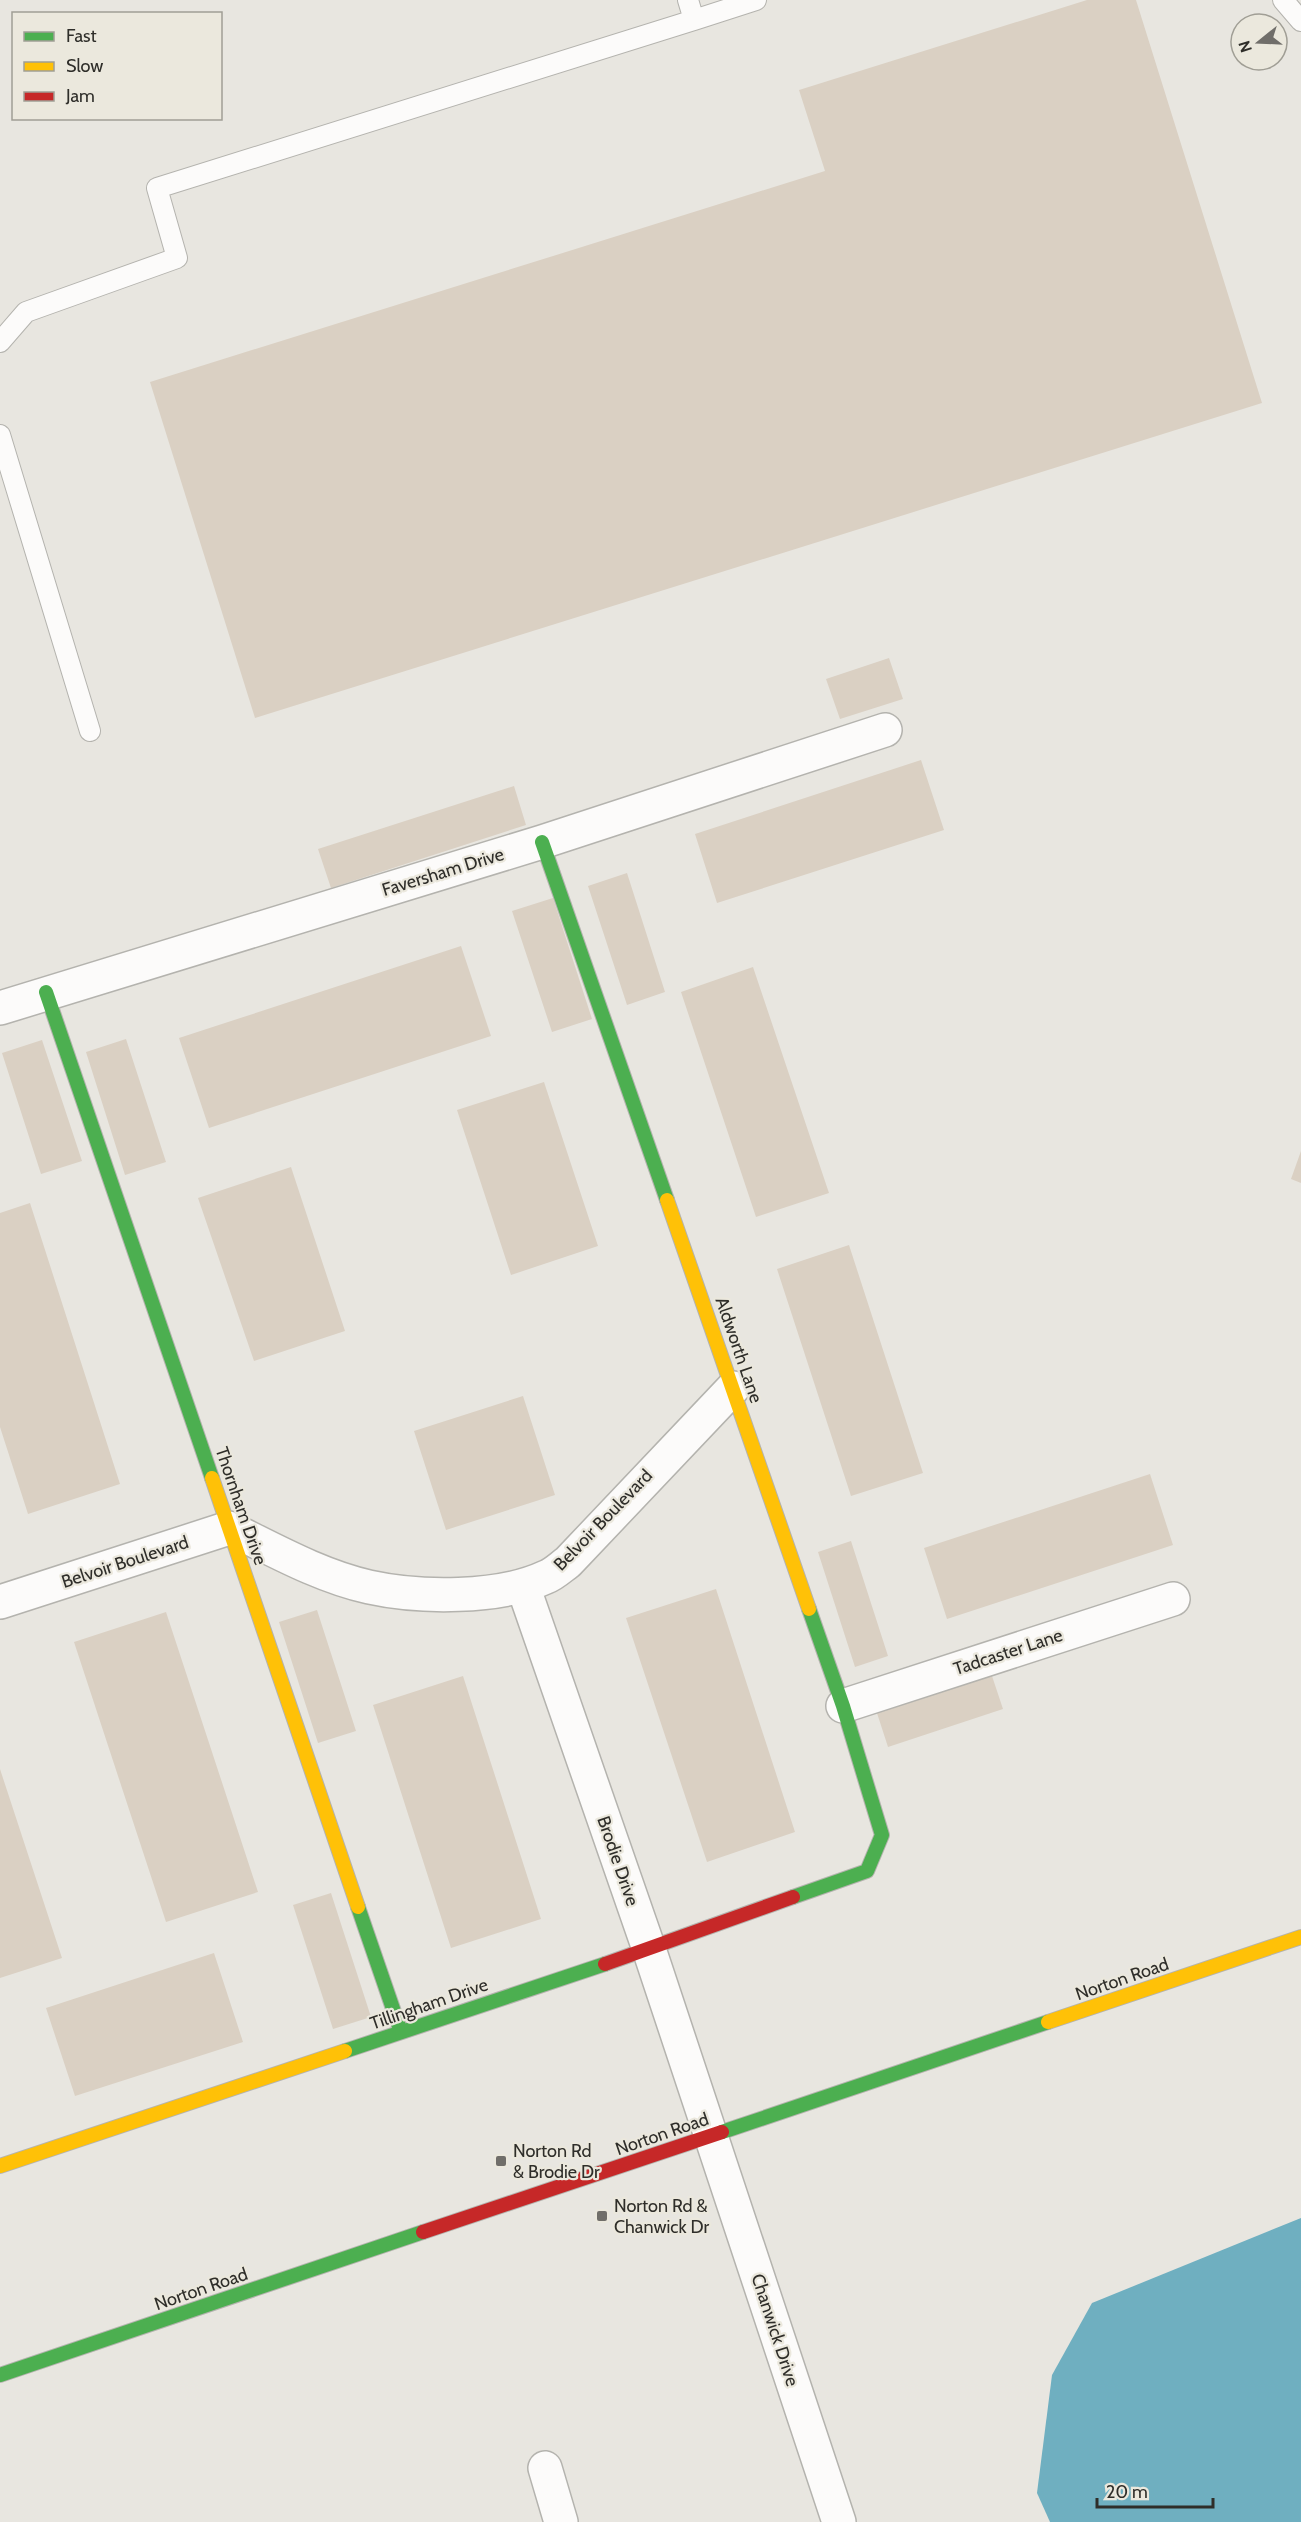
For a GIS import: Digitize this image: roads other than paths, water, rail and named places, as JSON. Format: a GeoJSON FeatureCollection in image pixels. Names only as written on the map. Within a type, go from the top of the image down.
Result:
{"type":"FeatureCollection","features":[{"type":"Feature","properties":{"kind":"street","name":"Faversham Drive"},"geometry":{"type":"LineString","coordinates":[[0,1008],[46,992],[542,842],[885,730]]}},
{"type":"Feature","properties":{"kind":"street","name":"Aldworth Lane"},"geometry":{"type":"LineString","coordinates":[[542,842],[843,1706],[882,1835],[867,1871]]}},
{"type":"Feature","properties":{"kind":"street","name":"Thornham Drive"},"geometry":{"type":"LineString","coordinates":[[46,992],[401,2032]]}},
{"type":"Feature","properties":{"kind":"street","name":"Belvoir Boulevard"},"geometry":{"type":"LineString","coordinates":[[0,1602],[229,1528],[313,1569],[369,1587],[422,1593],[485,1592],[523,1586],[547,1577],[568,1562],[733,1388]]}},
{"type":"Feature","properties":{"kind":"street","name":"Brodie Drive"},"geometry":{"type":"LineString","coordinates":[[523,1586],[649,1949],[711,2137]]}},
{"type":"Feature","properties":{"kind":"street","name":"Tadcaster Lane"},"geometry":{"type":"LineString","coordinates":[[843,1706],[1173,1599]]}},
{"type":"Feature","properties":{"kind":"street","name":"Tillingham Drive"},"geometry":{"type":"LineString","coordinates":[[0,2166],[649,1949],[867,1871]]}},
{"type":"Feature","properties":{"kind":"street","name":"Norton Road"},"geometry":{"type":"LineString","coordinates":[[0,2375],[1301,1937]]}},
{"type":"Feature","properties":{"kind":"street","name":"Chanwick Drive"},"geometry":{"type":"LineString","coordinates":[[711,2137],[839,2522]]}},
{"type":"Feature","properties":{"kind":"street"},"geometry":{"type":"LineString","coordinates":[[545,2468],[561,2522]]}},
{"type":"Feature","properties":{"kind":"lane"},"geometry":{"type":"LineString","coordinates":[[688,0],[694,20]]}},
{"type":"Feature","properties":{"kind":"lane"},"geometry":{"type":"LineString","coordinates":[[0,342],[26,312],[177,258],[157,188],[756,0]]}},
{"type":"Feature","properties":{"kind":"lane"},"geometry":{"type":"LineString","coordinates":[[1283,0],[1301,21]]}},
{"type":"Feature","properties":{"kind":"lane"},"geometry":{"type":"LineString","coordinates":[[0,435],[90,731]]}},
{"type":"Feature","properties":{"kind":"water"},"geometry":{"type":"Polygon","coordinates":[[[1301,2218],[1301,2522],[1050,2522],[1037,2493],[1052,2375],[1092,2303],[1301,2218]]]}},
{"type":"Feature","properties":{"kind":"place","name":"Norton Rd & Brodie Dr"},"geometry":{"type":"Point","coordinates":[501,2161]}},
{"type":"Feature","properties":{"kind":"place","name":"Norton Rd & Chanwick Dr"},"geometry":{"type":"Point","coordinates":[602,2216]}}]}
